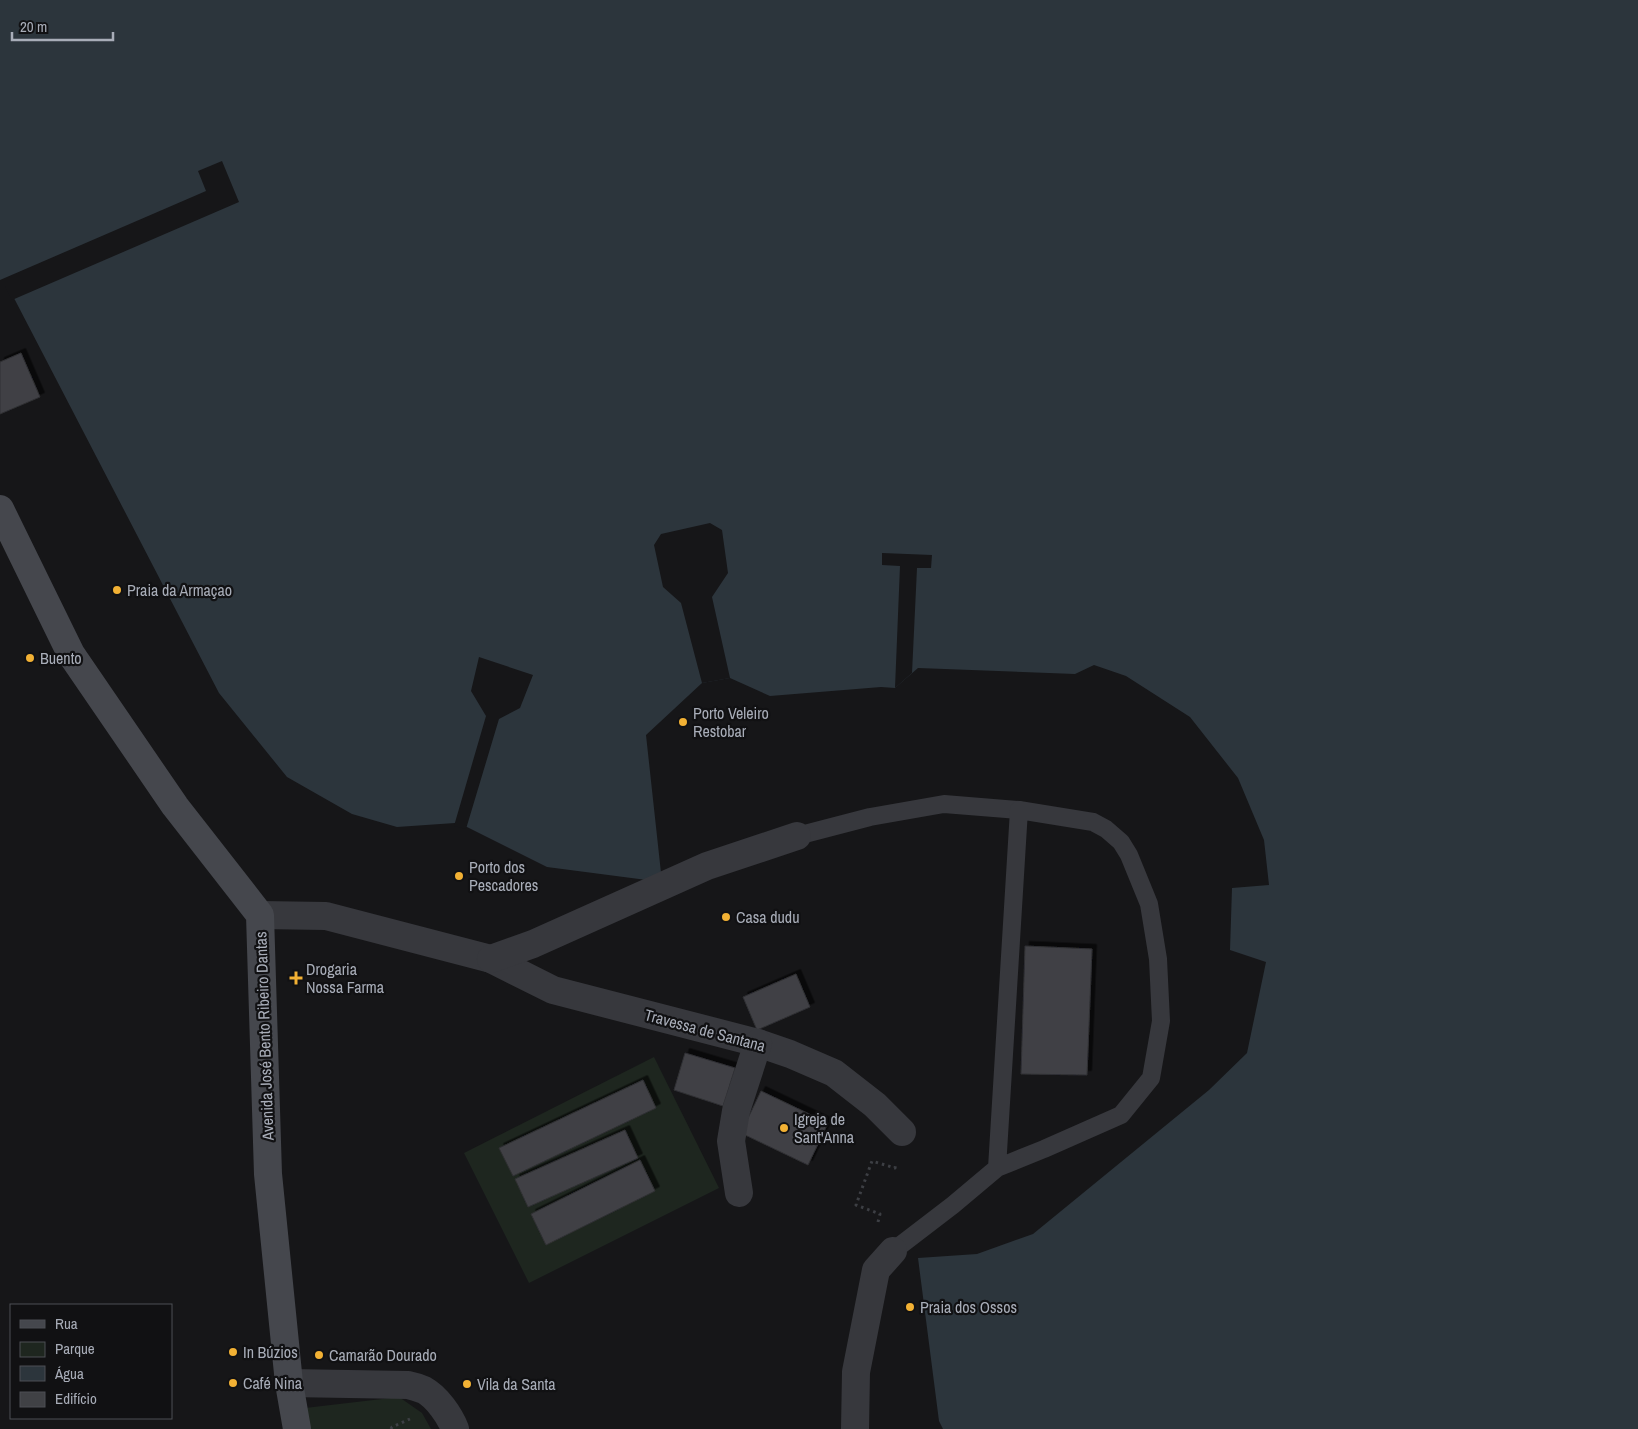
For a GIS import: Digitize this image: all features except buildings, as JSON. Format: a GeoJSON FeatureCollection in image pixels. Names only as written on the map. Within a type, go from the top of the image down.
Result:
{"type":"FeatureCollection","features":[{"type":"Feature","properties":{"kind":"street","name":"Avenida José Bento Ribeiro Dantas"},"geometry":{"type":"LineString","coordinates":[[0,509],[71,654],[175,806],[260,915],[268,1174],[289,1383],[297,1429]]}},
{"type":"Feature","properties":{"kind":"street"},"geometry":{"type":"LineString","coordinates":[[491,959],[533,944],[707,866],[797,836]]}},
{"type":"Feature","properties":{"kind":"street","name":"Travessa de Santana"},"geometry":{"type":"LineString","coordinates":[[260,915],[326,916],[491,959],[553,990],[758,1043],[790,1054],[834,1073],[875,1104],[902,1132]]}},
{"type":"Feature","properties":{"kind":"street"},"geometry":{"type":"LineString","coordinates":[[739,1193],[731,1141],[736,1111],[758,1043]]}},
{"type":"Feature","properties":{"kind":"street"},"geometry":{"type":"LineString","coordinates":[[855,1429],[856,1372],[884,1261]]}},
{"type":"Feature","properties":{"kind":"street"},"geometry":{"type":"LineString","coordinates":[[289,1383],[408,1385],[424,1390],[434,1398],[455,1429]]}},
{"type":"Feature","properties":{"kind":"lane"},"geometry":{"type":"LineString","coordinates":[[797,836],[870,817],[944,804],[1019,810],[1093,822],[1106,829],[1121,842],[1129,855],[1149,904],[1158,959],[1161,1021],[1151,1078],[1120,1115],[997,1168],[884,1261]]}},
{"type":"Feature","properties":{"kind":"lane"},"geometry":{"type":"LineString","coordinates":[[997,1168],[1019,810]]}},
{"type":"Feature","properties":{"kind":"path"},"geometry":{"type":"LineString","coordinates":[[884,1261],[874,1254],[880,1214],[856,1205],[872,1161],[896,1168],[902,1132]]}},
{"type":"Feature","properties":{"kind":"green space"},"geometry":{"type":"Polygon","coordinates":[[[654,1057],[719,1188],[529,1283],[464,1153],[654,1057]]]}},
{"type":"Feature","properties":{"kind":"green space"},"geometry":{"type":"Polygon","coordinates":[[[399,1397],[422,1413],[431,1429],[308,1429],[305,1408],[399,1397]]]}},
{"type":"Feature","properties":{"kind":"water"},"geometry":{"type":"Polygon","coordinates":[[[0,0],[1638,0],[1638,1429],[943,1429],[939,1421],[918,1258],[977,1254],[1033,1234],[1209,1090],[1247,1053],[1266,962],[1230,950],[1232,888],[1269,885],[1264,840],[1238,778],[1190,717],[1126,676],[1094,665],[1075,674],[918,668],[895,688],[881,687],[770,696],[730,678],[702,683],[646,735],[662,882],[547,867],[467,827],[455,823],[397,827],[352,814],[287,777],[219,693],[15,300],[6,284],[0,283],[0,0]]]}},
{"type":"Feature","properties":{"kind":"pier"},"geometry":{"type":"Polygon","coordinates":[[[222,161],[239,202],[12,300],[5,286],[0,286],[0,280],[206,191],[198,171],[222,161]]]}},
{"type":"Feature","properties":{"kind":"pier"},"geometry":{"type":"Polygon","coordinates":[[[710,523],[722,530],[728,573],[712,597],[730,678],[702,683],[681,603],[663,587],[654,545],[661,534],[710,523]]]}},
{"type":"Feature","properties":{"kind":"pier"},"geometry":{"type":"Polygon","coordinates":[[[882,553],[932,555],[931,568],[917,568],[912,673],[895,688],[900,566],[882,565],[882,553]]]}},
{"type":"Feature","properties":{"kind":"pier"},"geometry":{"type":"Polygon","coordinates":[[[479,657],[533,675],[520,708],[499,719],[466,829],[454,826],[486,716],[471,691],[479,657]]]}},
{"type":"Feature","properties":{"kind":"place","name":"Praia da Armaçao"},"geometry":{"type":"Point","coordinates":[117,590]}},
{"type":"Feature","properties":{"kind":"place","name":"Buento"},"geometry":{"type":"Point","coordinates":[30,658]}},
{"type":"Feature","properties":{"kind":"place","name":"Porto Veleiro Restobar"},"geometry":{"type":"Point","coordinates":[683,722]}},
{"type":"Feature","properties":{"kind":"place","name":"Porto dos Pescadores"},"geometry":{"type":"Point","coordinates":[459,876]}},
{"type":"Feature","properties":{"kind":"place","name":"Casa dudu"},"geometry":{"type":"Point","coordinates":[726,917]}},
{"type":"Feature","properties":{"kind":"place","name":"Drogaria Nossa Farma"},"geometry":{"type":"Point","coordinates":[296,978]}},
{"type":"Feature","properties":{"kind":"place","name":"Igreja de Sant'Anna"},"geometry":{"type":"Point","coordinates":[784,1128]}},
{"type":"Feature","properties":{"kind":"place","name":"Praia dos Ossos"},"geometry":{"type":"Point","coordinates":[910,1307]}},
{"type":"Feature","properties":{"kind":"place","name":"In Búzios"},"geometry":{"type":"Point","coordinates":[233,1352]}},
{"type":"Feature","properties":{"kind":"place","name":"Camarão Dourado"},"geometry":{"type":"Point","coordinates":[319,1355]}},
{"type":"Feature","properties":{"kind":"place","name":"Café Nina"},"geometry":{"type":"Point","coordinates":[233,1383]}},
{"type":"Feature","properties":{"kind":"place","name":"Vila da Santa"},"geometry":{"type":"Point","coordinates":[467,1384]}}]}
